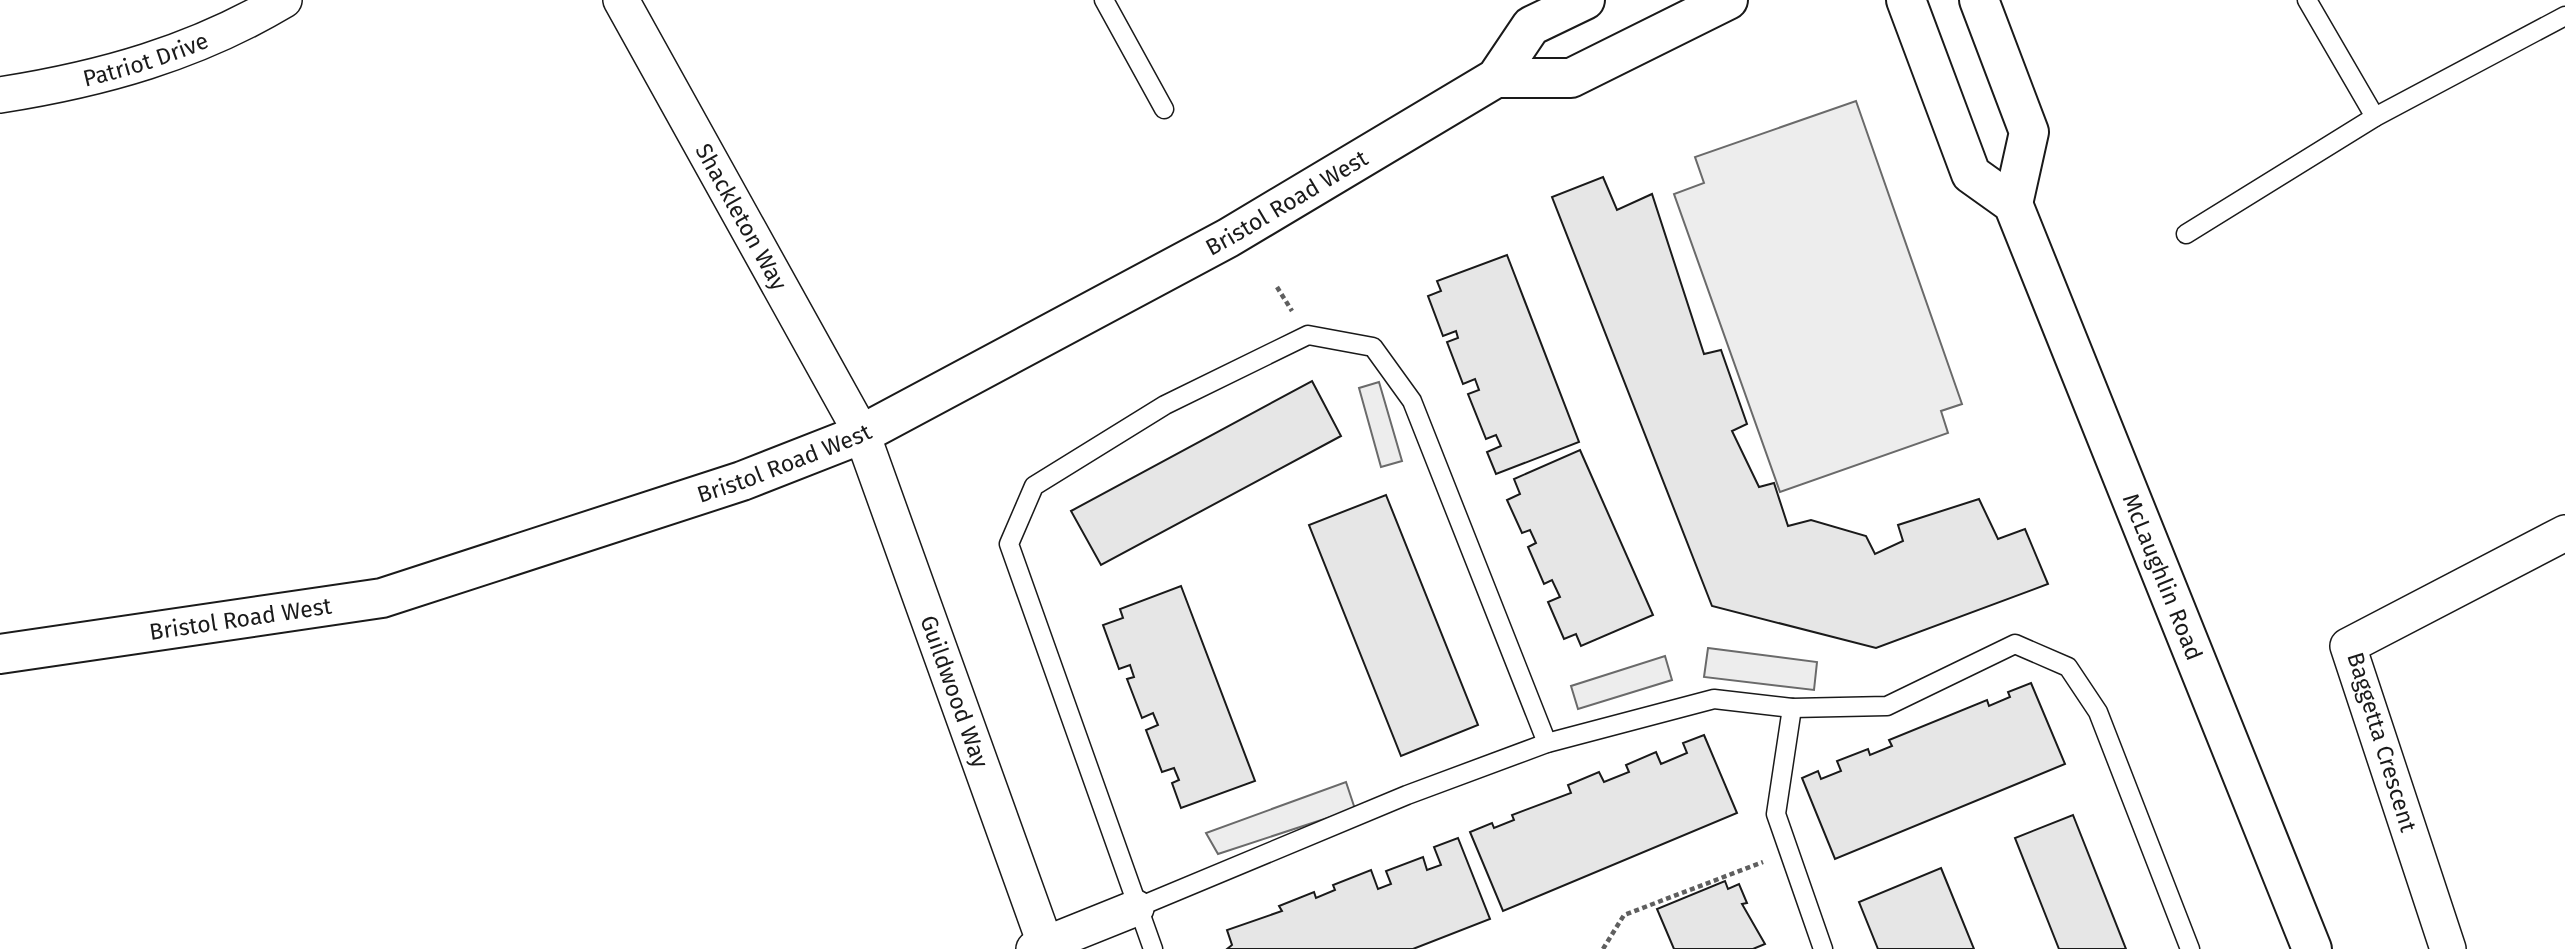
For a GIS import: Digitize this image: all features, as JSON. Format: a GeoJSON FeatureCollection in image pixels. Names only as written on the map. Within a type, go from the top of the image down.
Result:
{"type":"FeatureCollection","features":[{"type":"Feature","properties":{"kind":"street","name":"Patriot Drive"},"geometry":{"type":"LineString","coordinates":[[0,95],[40,89],[168,57],[246,23],[284,0]]}},
{"type":"Feature","properties":{"kind":"street","name":"Shackleton Way"},"geometry":{"type":"LineString","coordinates":[[621,0],[862,434]]}},
{"type":"Feature","properties":{"kind":"street","name":"Bristol Road West"},"geometry":{"type":"LineString","coordinates":[[0,654],[382,598],[742,481],[862,434],[1228,238],[1496,78],[1531,26],[1585,0]]}},
{"type":"Feature","properties":{"kind":"street"},"geometry":{"type":"LineString","coordinates":[[1496,78],[1571,78],[1728,0]]}},
{"type":"Feature","properties":{"kind":"street"},"geometry":{"type":"LineString","coordinates":[[1906,0],[1971,174],[2013,204],[2029,132],[1979,0]]}},
{"type":"Feature","properties":{"kind":"street","name":"McLaughlin Road"},"geometry":{"type":"LineString","coordinates":[[2013,204],[2312,949]]}},
{"type":"Feature","properties":{"kind":"street","name":"Guildwood Way"},"geometry":{"type":"LineString","coordinates":[[862,434],[1042,947]]}},
{"type":"Feature","properties":{"kind":"street","name":"Baggetta Crescent"},"geometry":{"type":"LineString","coordinates":[[2448,949],[2348,646],[2565,533]]}},
{"type":"Feature","properties":{"kind":"street"},"geometry":{"type":"LineString","coordinates":[[1042,947],[1136,908]]}},
{"type":"Feature","properties":{"kind":"lane"},"geometry":{"type":"LineString","coordinates":[[1104,0],[1164,109]]}},
{"type":"Feature","properties":{"kind":"lane"},"geometry":{"type":"LineString","coordinates":[[2307,0],[2375,117]]}},
{"type":"Feature","properties":{"kind":"lane"},"geometry":{"type":"LineString","coordinates":[[2186,234],[2375,117],[2565,16]]}},
{"type":"Feature","properties":{"kind":"lane"},"geometry":{"type":"LineString","coordinates":[[1153,949],[1136,908],[1009,544],[1034,486],[1165,405],[1308,335],[1373,346],[1412,401],[1547,743]]}},
{"type":"Feature","properties":{"kind":"lane"},"geometry":{"type":"LineString","coordinates":[[1136,908],[1407,795],[1547,743],[1714,699],[1792,708],[1887,706],[2015,644],[2068,667],[2098,712],[2190,949]]}},
{"type":"Feature","properties":{"kind":"lane"},"geometry":{"type":"LineString","coordinates":[[1792,708],[1776,814],[1823,949]]}},
{"type":"Feature","properties":{"kind":"path"},"geometry":{"type":"LineString","coordinates":[[1603,949],[1625,915],[1789,852]]}},
{"type":"Feature","properties":{"kind":"shaded area"},"geometry":{"type":"Polygon","coordinates":[[[1856,101],[1962,404],[1941,411],[1948,433],[1780,492],[1674,194],[1704,183],[1695,157],[1856,101]]]}},
{"type":"Feature","properties":{"kind":"shaded area"},"geometry":{"type":"Polygon","coordinates":[[[1379,382],[1402,461],[1381,467],[1359,388],[1379,382]]]}},
{"type":"Feature","properties":{"kind":"shaded area"},"geometry":{"type":"Polygon","coordinates":[[[1708,648],[1817,662],[1814,690],[1704,677],[1708,648]]]}},
{"type":"Feature","properties":{"kind":"shaded area"},"geometry":{"type":"Polygon","coordinates":[[[1665,656],[1672,680],[1578,709],[1571,686],[1665,656]]]}},
{"type":"Feature","properties":{"kind":"shaded area"},"geometry":{"type":"Polygon","coordinates":[[[1346,782],[1355,809],[1218,854],[1206,833],[1346,782]]]}},
{"type":"Feature","properties":{"kind":"building"},"geometry":{"type":"Polygon","coordinates":[[[1603,177],[1617,210],[1652,194],[1704,354],[1721,350],[1747,424],[1732,431],[1759,487],[1774,483],[1788,526],[1811,520],[1866,536],[1875,554],[1903,541],[1898,525],[1979,499],[1998,539],[2025,529],[2048,584],[1876,648],[1712,606],[1552,197],[1603,177]]]}},
{"type":"Feature","properties":{"kind":"building"},"geometry":{"type":"Polygon","coordinates":[[[1507,255],[1579,442],[1496,474],[1487,452],[1501,446],[1496,435],[1486,439],[1468,394],[1479,390],[1475,379],[1463,384],[1447,342],[1458,338],[1456,331],[1443,336],[1428,296],[1441,291],[1437,281],[1507,255]]]}},
{"type":"Feature","properties":{"kind":"building"},"geometry":{"type":"Polygon","coordinates":[[[1312,381],[1341,436],[1101,565],[1071,511],[1312,381]]]}},
{"type":"Feature","properties":{"kind":"building"},"geometry":{"type":"Polygon","coordinates":[[[1580,450],[1653,615],[1581,646],[1576,634],[1564,639],[1548,602],[1560,597],[1552,580],[1544,584],[1528,547],[1536,543],[1530,530],[1522,533],[1507,500],[1520,494],[1514,479],[1580,450]]]}},
{"type":"Feature","properties":{"kind":"building"},"geometry":{"type":"Polygon","coordinates":[[[1386,495],[1478,725],[1401,756],[1309,525],[1386,495]]]}},
{"type":"Feature","properties":{"kind":"building"},"geometry":{"type":"Polygon","coordinates":[[[1181,586],[1255,781],[1181,808],[1172,783],[1179,780],[1174,768],[1162,772],[1146,730],[1158,725],[1153,713],[1142,718],[1127,679],[1134,677],[1130,665],[1119,669],[1103,625],[1123,618],[1120,609],[1181,586]]]}},
{"type":"Feature","properties":{"kind":"building"},"geometry":{"type":"Polygon","coordinates":[[[2031,683],[2065,764],[1835,859],[1802,778],[1818,771],[1821,779],[1841,771],[1837,761],[1868,749],[1870,755],[1892,746],[1889,740],[1987,700],[1989,706],[2010,697],[2008,692],[2031,683]]]}},
{"type":"Feature","properties":{"kind":"building"},"geometry":{"type":"Polygon","coordinates":[[[1704,735],[1737,813],[1503,911],[1470,832],[1492,823],[1494,828],[1514,820],[1512,815],[1571,793],[1568,785],[1599,772],[1604,782],[1629,772],[1626,765],[1656,752],[1661,764],[1687,753],[1683,743],[1704,735]]]}},
{"type":"Feature","properties":{"kind":"building"},"geometry":{"type":"Polygon","coordinates":[[[2073,815],[2126,949],[2059,949],[2015,838],[2073,815]]]}},
{"type":"Feature","properties":{"kind":"building"},"geometry":{"type":"Polygon","coordinates":[[[1458,838],[1490,919],[1413,949],[1227,949],[1232,945],[1227,930],[1282,911],[1279,906],[1314,892],[1316,898],[1335,890],[1333,885],[1371,870],[1378,889],[1391,884],[1386,871],[1423,857],[1427,870],[1441,865],[1434,847],[1458,838]]]}},
{"type":"Feature","properties":{"kind":"building"},"geometry":{"type":"Polygon","coordinates":[[[1941,868],[1974,949],[1878,949],[1859,902],[1941,868]]]}},
{"type":"Feature","properties":{"kind":"building"},"geometry":{"type":"Polygon","coordinates":[[[1725,881],[1728,889],[1739,884],[1747,903],[1742,904],[1765,944],[1753,949],[1674,949],[1657,909],[1725,881]]]}}]}
